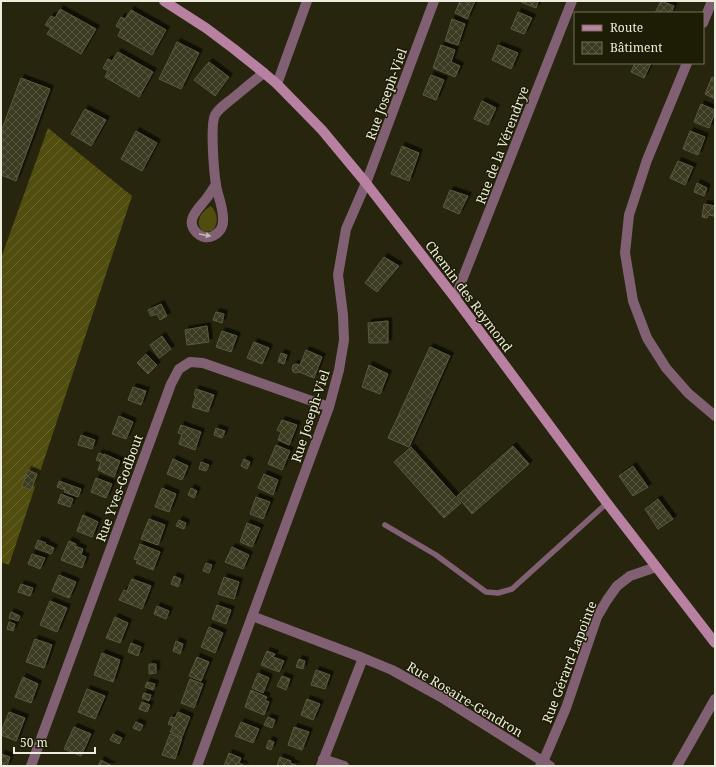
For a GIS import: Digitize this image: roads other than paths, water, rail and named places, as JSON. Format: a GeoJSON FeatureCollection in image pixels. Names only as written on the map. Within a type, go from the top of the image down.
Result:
{"type":"FeatureCollection","features":[{"type":"Feature","properties":{"kind":"street","name":"Chemin des Raymond"},"geometry":{"type":"LineString","coordinates":[[164,1],[206,28],[264,73],[322,130],[366,183],[455,298],[607,503],[715,643]]}},
{"type":"Feature","properties":{"kind":"street"},"geometry":{"type":"LineString","coordinates":[[276,84],[307,1]]}},
{"type":"Feature","properties":{"kind":"street","name":"Rue Joseph-Viel"},"geometry":{"type":"LineString","coordinates":[[197,766],[329,407],[339,370],[344,340],[343,315],[338,274],[346,229],[366,183],[434,1]]}},
{"type":"Feature","properties":{"kind":"street","name":"Rue de la Vérendrye"},"geometry":{"type":"LineString","coordinates":[[455,298],[572,1]]}},
{"type":"Feature","properties":{"kind":"street"},"geometry":{"type":"LineString","coordinates":[[704,21],[712,1]]}},
{"type":"Feature","properties":{"kind":"street"},"geometry":{"type":"LineString","coordinates":[[687,64],[647,160],[629,215],[625,253],[632,301],[647,338],[666,368],[688,393],[715,416]]}},
{"type":"Feature","properties":{"kind":"street"},"geometry":{"type":"LineString","coordinates":[[216,184],[194,213],[192,220],[193,227],[197,234],[204,237],[210,237],[219,232],[223,223],[223,215],[216,184],[212,140],[215,115],[222,107],[264,73]]}},
{"type":"Feature","properties":{"kind":"street","name":"Rue Yves-Godbout"},"geometry":{"type":"LineString","coordinates":[[31,766],[171,384],[179,369],[190,362],[203,363],[329,407]]}},
{"type":"Feature","properties":{"kind":"street","name":"Rue Gérard-Lapointe"},"geometry":{"type":"LineString","coordinates":[[545,765],[597,617],[617,586],[630,576],[656,567]]}},
{"type":"Feature","properties":{"kind":"street","name":"Rue Rosaire-Gendron"},"geometry":{"type":"LineString","coordinates":[[252,616],[392,670],[441,697],[545,765]]}},
{"type":"Feature","properties":{"kind":"street"},"geometry":{"type":"LineString","coordinates":[[344,766],[322,762],[363,658]]}},
{"type":"Feature","properties":{"kind":"street"},"geometry":{"type":"LineString","coordinates":[[677,766],[715,699]]}},
{"type":"Feature","properties":{"kind":"lane"},"geometry":{"type":"LineString","coordinates":[[385,526],[436,555],[486,592],[498,593],[512,589],[607,503]]}}]}
